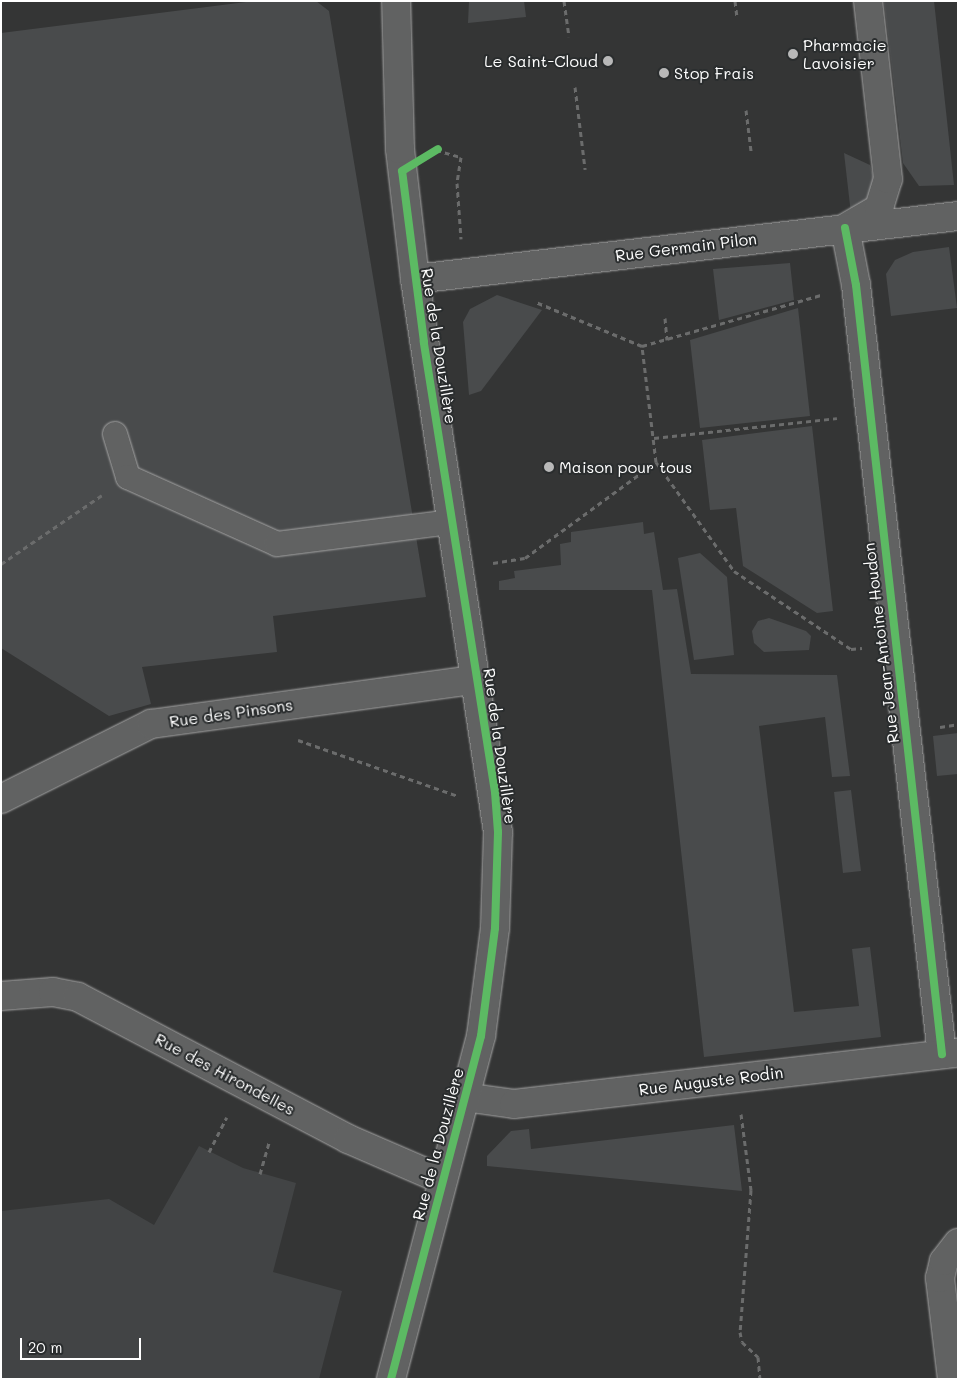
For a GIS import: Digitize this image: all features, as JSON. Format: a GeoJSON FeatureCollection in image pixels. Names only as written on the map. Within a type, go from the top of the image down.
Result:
{"type":"FeatureCollection","features":[{"type":"Feature","properties":{"kind":"street","name":"Rue de la Douzillère"},"geometry":{"type":"LineString","coordinates":[[391,1379],[481,1036],[495,928],[498,832],[478,679],[415,279],[400,149],[396,1]]}},
{"type":"Feature","properties":{"kind":"street"},"geometry":{"type":"LineString","coordinates":[[845,228],[879,208],[888,179],[868,1]]}},
{"type":"Feature","properties":{"kind":"street","name":"Rue Germain Pilon"},"geometry":{"type":"LineString","coordinates":[[415,279],[958,216]]}},
{"type":"Feature","properties":{"kind":"street","name":"Rue Jean-Antoine Houdon"},"geometry":{"type":"LineString","coordinates":[[845,228],[856,285],[895,644],[950,1054]]}},
{"type":"Feature","properties":{"kind":"street","name":"Rue des Pinsons"},"geometry":{"type":"LineString","coordinates":[[1,799],[151,724],[478,679]]}},
{"type":"Feature","properties":{"kind":"street","name":"Rue des Hirondelles"},"geometry":{"type":"LineString","coordinates":[[1,996],[53,992],[78,997],[348,1139],[443,1180]]}},
{"type":"Feature","properties":{"kind":"street","name":"Rue Auguste Rodin"},"geometry":{"type":"LineString","coordinates":[[464,1097],[514,1104],[950,1054]]}},
{"type":"Feature","properties":{"kind":"street"},"geometry":{"type":"LineString","coordinates":[[952,1379],[940,1278],[944,1261],[958,1243]]}},
{"type":"Feature","properties":{"kind":"lane"},"geometry":{"type":"LineString","coordinates":[[115,434],[128,477],[277,544],[452,522]]}},
{"type":"Feature","properties":{"kind":"path"},"geometry":{"type":"LineString","coordinates":[[564,1],[569,37]]}},
{"type":"Feature","properties":{"kind":"path"},"geometry":{"type":"LineString","coordinates":[[735,1],[736,18]]}},
{"type":"Feature","properties":{"kind":"path"},"geometry":{"type":"LineString","coordinates":[[575,87],[585,169]]}},
{"type":"Feature","properties":{"kind":"path"},"geometry":{"type":"LineString","coordinates":[[746,110],[751,151]]}},
{"type":"Feature","properties":{"kind":"path"},"geometry":{"type":"LineString","coordinates":[[438,148],[461,157],[456,183],[464,273]]}},
{"type":"Feature","properties":{"kind":"path"},"geometry":{"type":"LineString","coordinates":[[532,300],[642,346],[856,285]]}},
{"type":"Feature","properties":{"kind":"path"},"geometry":{"type":"LineString","coordinates":[[665,318],[667,340]]}},
{"type":"Feature","properties":{"kind":"path"},"geometry":{"type":"LineString","coordinates":[[642,346],[656,462],[734,571],[851,649],[895,644]]}},
{"type":"Feature","properties":{"kind":"path"},"geometry":{"type":"LineString","coordinates":[[654,438],[869,414]]}},
{"type":"Feature","properties":{"kind":"path"},"geometry":{"type":"LineString","coordinates":[[460,569],[525,558],[656,462]]}},
{"type":"Feature","properties":{"kind":"path"},"geometry":{"type":"LineString","coordinates":[[1,564],[128,477]]}},
{"type":"Feature","properties":{"kind":"path"},"geometry":{"type":"LineString","coordinates":[[294,739],[464,798]]}},
{"type":"Feature","properties":{"kind":"path"},"geometry":{"type":"LineString","coordinates":[[736,1078],[751,1190],[740,1332],[742,1342],[758,1357],[760,1379]]}},
{"type":"Feature","properties":{"kind":"path"},"geometry":{"type":"LineString","coordinates":[[209,1152],[227,1117]]}},
{"type":"Feature","properties":{"kind":"path"},"geometry":{"type":"LineString","coordinates":[[260,1174],[270,1140]]}},
{"type":"Feature","properties":{"kind":"shaded area"},"geometry":{"type":"Polygon","coordinates":[[[254,1],[316,1],[329,11],[426,597],[273,616],[277,652],[142,667],[151,704],[109,716],[1,648],[1,33],[254,1]]]}},
{"type":"Feature","properties":{"kind":"shaded area"},"geometry":{"type":"Polygon","coordinates":[[[469,1],[524,1],[526,17],[468,23],[469,1]]]}},
{"type":"Feature","properties":{"kind":"shaded area"},"geometry":{"type":"Polygon","coordinates":[[[884,1],[934,1],[954,185],[919,186],[903,163],[884,1]]]}},
{"type":"Feature","properties":{"kind":"shaded area"},"geometry":{"type":"Polygon","coordinates":[[[844,153],[870,165],[877,189],[851,214],[844,153]]]}},
{"type":"Feature","properties":{"kind":"shaded area"},"geometry":{"type":"Polygon","coordinates":[[[949,247],[957,308],[891,316],[886,274],[895,260],[913,252],[949,247]]]}},
{"type":"Feature","properties":{"kind":"shaded area"},"geometry":{"type":"Polygon","coordinates":[[[790,263],[794,300],[719,320],[713,269],[790,263]]]}},
{"type":"Feature","properties":{"kind":"shaded area"},"geometry":{"type":"Polygon","coordinates":[[[497,295],[542,310],[481,391],[469,395],[463,322],[470,309],[497,295]]]}},
{"type":"Feature","properties":{"kind":"shaded area"},"geometry":{"type":"Polygon","coordinates":[[[798,308],[810,416],[700,428],[690,340],[798,308]]]}},
{"type":"Feature","properties":{"kind":"shaded area"},"geometry":{"type":"Polygon","coordinates":[[[812,426],[833,611],[817,613],[743,566],[736,508],[710,510],[702,440],[812,426]]]}},
{"type":"Feature","properties":{"kind":"shaded area"},"geometry":{"type":"Polygon","coordinates":[[[643,522],[644,534],[654,532],[663,590],[677,589],[691,674],[837,675],[850,776],[832,777],[825,717],[759,726],[794,1012],[859,1006],[852,949],[870,947],[881,1037],[704,1057],[652,590],[499,590],[499,581],[515,578],[514,571],[561,565],[560,544],[571,542],[571,532],[643,522]]]}},
{"type":"Feature","properties":{"kind":"shaded area"},"geometry":{"type":"Polygon","coordinates":[[[700,553],[727,577],[734,655],[694,660],[678,558],[700,553]]]}},
{"type":"Feature","properties":{"kind":"shaded area"},"geometry":{"type":"Polygon","coordinates":[[[769,618],[806,631],[811,636],[809,650],[764,652],[754,643],[752,631],[758,621],[769,618]]]}},
{"type":"Feature","properties":{"kind":"shaded area"},"geometry":{"type":"Polygon","coordinates":[[[958,733],[958,774],[937,776],[933,736],[958,733]]]}},
{"type":"Feature","properties":{"kind":"shaded area"},"geometry":{"type":"Polygon","coordinates":[[[851,790],[861,871],[843,873],[834,792],[851,790]]]}},
{"type":"Feature","properties":{"kind":"shaded area"},"geometry":{"type":"Polygon","coordinates":[[[734,1125],[742,1191],[487,1166],[487,1156],[511,1131],[529,1129],[531,1149],[734,1125]]]}},
{"type":"Feature","properties":{"kind":"shaded area"},"geometry":{"type":"Polygon","coordinates":[[[199,1146],[243,1168],[296,1183],[273,1272],[342,1291],[319,1379],[1,1379],[1,1211],[109,1199],[154,1225],[199,1146]]]}},
{"type":"Feature","properties":{"kind":"cycle path"},"geometry":{"type":"LineString","coordinates":[[391,1379],[481,1036],[495,928],[498,832],[495,792],[424,342],[402,171],[438,149]]}},
{"type":"Feature","properties":{"kind":"cycle path"},"geometry":{"type":"LineString","coordinates":[[845,228],[856,285],[942,1054]]}},
{"type":"Feature","properties":{"kind":"place","name":"Pharmacie Lavoisier"},"geometry":{"type":"Point","coordinates":[793,54]}},
{"type":"Feature","properties":{"kind":"place","name":"Le Saint-Cloud"},"geometry":{"type":"Point","coordinates":[608,61]}},
{"type":"Feature","properties":{"kind":"place","name":"Stop Frais"},"geometry":{"type":"Point","coordinates":[664,73]}},
{"type":"Feature","properties":{"kind":"place","name":"Maison pour tous"},"geometry":{"type":"Point","coordinates":[549,467]}}]}
